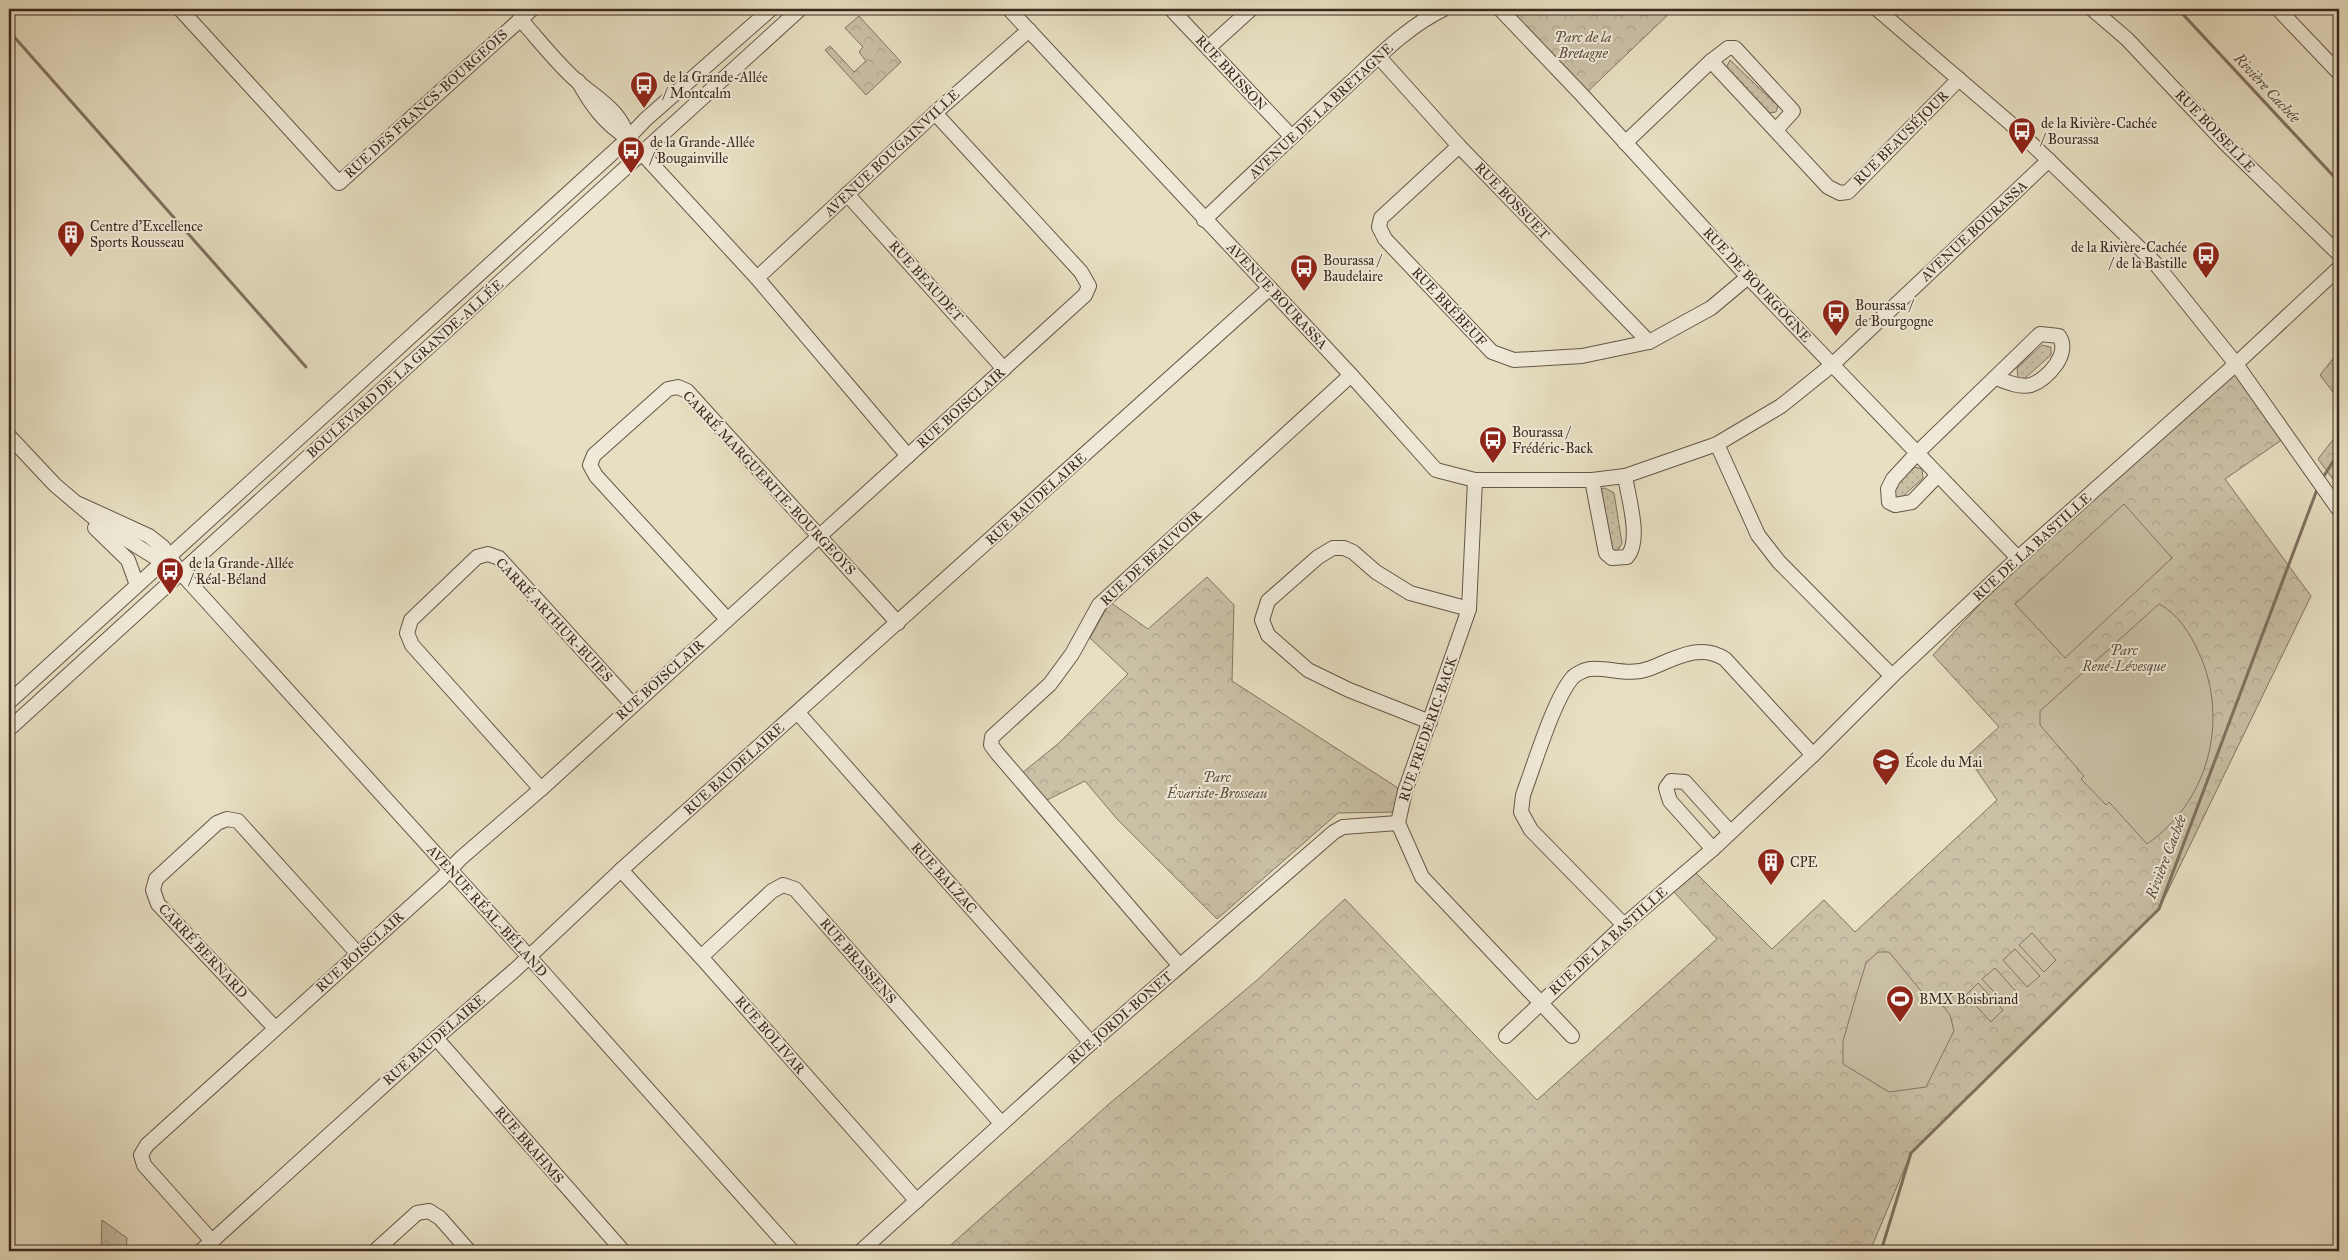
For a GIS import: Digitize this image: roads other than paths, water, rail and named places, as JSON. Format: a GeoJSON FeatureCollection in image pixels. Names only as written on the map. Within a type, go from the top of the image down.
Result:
{"type":"FeatureCollection","features":[{"type":"Feature","properties":{"kind":"street","name":"RUE DES FRANCS-BOURGEOIS"},"geometry":{"type":"LineString","coordinates":[[180,9],[339,182],[532,9]]}},
{"type":"Feature","properties":{"kind":"street","name":"BOULEVARD DE LA GRANDE-ALLÉE"},"geometry":{"type":"LineString","coordinates":[[9,702],[771,9]]}},
{"type":"Feature","properties":{"kind":"street","name":"BOULEVARD DE LA GRANDE-ALLÉE"},"geometry":{"type":"LineString","coordinates":[[9,730],[800,9]]}},
{"type":"Feature","properties":{"kind":"street","name":"AVENUE BOURASSA"},"geometry":{"type":"LineString","coordinates":[[1009,9],[1204,220],[1351,375],[1436,470],[1475,480],[1592,480],[1625,476],[1717,444],[1781,406],[1832,365],[2049,160]]}},
{"type":"Feature","properties":{"kind":"street","name":"RUE BRISSON"},"geometry":{"type":"LineString","coordinates":[[1171,9],[1291,136]]}},
{"type":"Feature","properties":{"kind":"street"},"geometry":{"type":"LineString","coordinates":[[1208,48],[1251,9]]}},
{"type":"Feature","properties":{"kind":"street","name":"AVENUE DE LA BRETAGNE"},"geometry":{"type":"LineString","coordinates":[[1204,220],[1291,136],[1378,57],[1425,18],[1444,9]]}},
{"type":"Feature","properties":{"kind":"street","name":"RUE DE BOURGOGNE"},"geometry":{"type":"LineString","coordinates":[[1500,9],[1583,96],[1748,277],[2018,558]]}},
{"type":"Feature","properties":{"kind":"street"},"geometry":{"type":"LineString","coordinates":[[1877,9],[1960,79],[2049,160],[2155,264],[2236,364],[2339,510]]}},
{"type":"Feature","properties":{"kind":"street","name":"RUE BOISELLE"},"geometry":{"type":"LineString","coordinates":[[2092,9],[2127,39],[2225,143],[2339,254]]}},
{"type":"Feature","properties":{"kind":"street"},"geometry":{"type":"LineString","coordinates":[[2278,9],[2339,73]]}},
{"type":"Feature","properties":{"kind":"street"},"geometry":{"type":"LineString","coordinates":[[520,19],[578,81],[590,104],[610,126],[628,138],[757,278],[908,456]]}},
{"type":"Feature","properties":{"kind":"street","name":"AVENUE BOUGAINVILLE"},"geometry":{"type":"LineString","coordinates":[[757,278],[935,113],[1029,30]]}},
{"type":"Feature","properties":{"kind":"street"},"geometry":{"type":"LineString","coordinates":[[1625,143],[1710,61],[1728,48],[1735,48],[1793,111],[1776,130]]}},
{"type":"Feature","properties":{"kind":"street","name":"RUE BOSSUET"},"geometry":{"type":"LineString","coordinates":[[1378,57],[1459,146],[1649,342]]}},
{"type":"Feature","properties":{"kind":"street","name":"RUE BEAUSÉJOUR"},"geometry":{"type":"LineString","coordinates":[[1710,61],[1828,187],[1840,193],[1848,192],[1960,79]]}},
{"type":"Feature","properties":{"kind":"street","name":"RUE BOISCLAIR"},"geometry":{"type":"LineString","coordinates":[[211,1240],[144,1165],[141,1155],[147,1145],[1085,295],[1089,286],[1081,272],[935,113]]}},
{"type":"Feature","properties":{"kind":"street","name":"RUE BRÉBEUF"},"geometry":{"type":"LineString","coordinates":[[1459,146],[1381,218],[1378,227],[1385,238],[1492,352],[1514,360],[1582,356],[1649,342],[1712,308],[1748,277]]}},
{"type":"Feature","properties":{"kind":"street","name":"RUE BEAUDET"},"geometry":{"type":"LineString","coordinates":[[847,194],[1004,368]]}},
{"type":"Feature","properties":{"kind":"street","name":"RUE DE LA BASTILLE"},"geometry":{"type":"LineString","coordinates":[[1506,1036],[1540,1002],[1624,926],[1713,849],[1813,755],[1892,676],[2018,558],[2236,364],[2339,268]]}},
{"type":"Feature","properties":{"kind":"street","name":"RUE BAUDELAIRE"},"geometry":{"type":"LineString","coordinates":[[201,1251],[528,957],[620,870],[798,713],[1270,288]]}},
{"type":"Feature","properties":{"kind":"street"},"geometry":{"type":"LineString","coordinates":[[1938,475],[1912,502],[1895,505],[1889,502],[1888,490],[1893,479],[1918,452],[2040,334],[2059,336],[2063,342],[2062,353],[2054,368],[2031,385],[2016,385],[1996,378]]}},
{"type":"Feature","properties":{"kind":"street","name":"RUE DE BEAUVOIR"},"geometry":{"type":"LineString","coordinates":[[1180,966],[997,754],[991,745],[992,737],[1050,684],[1072,654],[1098,605],[1351,375]]}},
{"type":"Feature","properties":{"kind":"street","name":"CARRÉ MARGUERITE-BOURGEOYS"},"geometry":{"type":"LineString","coordinates":[[727,620],[596,476],[590,465],[594,455],[624,426],[668,389],[678,386],[687,391],[898,622]]}},
{"type":"Feature","properties":{"kind":"street"},"geometry":{"type":"LineString","coordinates":[[9,436],[55,485],[79,504],[98,531],[128,560],[137,585]]}},
{"type":"Feature","properties":{"kind":"street"},"geometry":{"type":"LineString","coordinates":[[1717,444],[1758,535],[1780,562],[1892,676]]}},
{"type":"Feature","properties":{"kind":"street"},"geometry":{"type":"LineString","coordinates":[[1592,480],[1606,552],[1612,558],[1627,557],[1634,550],[1635,537],[1625,476]]}},
{"type":"Feature","properties":{"kind":"street","name":"RUE FREDERIC-BACK"},"geometry":{"type":"LineString","coordinates":[[1398,823],[1405,791],[1469,610],[1475,480]]}},
{"type":"Feature","properties":{"kind":"street","name":"AVENUE RÉAL-BÉLAND"},"geometry":{"type":"LineString","coordinates":[[79,504],[142,532],[163,547],[166,559],[181,573],[450,870],[792,1251]]}},
{"type":"Feature","properties":{"kind":"street"},"geometry":{"type":"LineString","coordinates":[[1430,722],[1349,690],[1308,670],[1268,635],[1262,620],[1268,602],[1332,548],[1344,548],[1352,552],[1376,572],[1410,592],[1469,610]]}},
{"type":"Feature","properties":{"kind":"street","name":"CARRÉ ARTHUR-BUIES"},"geometry":{"type":"LineString","coordinates":[[541,788],[412,645],[407,633],[411,620],[477,557],[488,554],[499,558],[633,705]]}},
{"type":"Feature","properties":{"kind":"street"},"geometry":{"type":"LineString","coordinates":[[1624,926],[1532,830],[1521,812],[1523,796],[1562,692],[1575,675],[1590,669],[1619,672],[1646,670],[1693,651],[1715,652],[1725,659],[1813,755]]}},
{"type":"Feature","properties":{"kind":"street","name":"RUE BALZAC"},"geometry":{"type":"LineString","coordinates":[[798,713],[1091,1044]]}},
{"type":"Feature","properties":{"kind":"street"},"geometry":{"type":"LineString","coordinates":[[1713,849],[1670,801],[1666,788],[1671,781],[1685,782],[1730,832]]}},
{"type":"Feature","properties":{"kind":"street","name":"CARRÉ BERNARD"},"geometry":{"type":"LineString","coordinates":[[275,1028],[158,904],[153,890],[156,879],[195,842],[217,823],[227,819],[238,821],[358,954]]}},
{"type":"Feature","properties":{"kind":"street"},"geometry":{"type":"LineString","coordinates":[[1398,823],[1422,877],[1572,1036]]}},
{"type":"Feature","properties":{"kind":"street","name":"RUE JORDI-BONET"},"geometry":{"type":"LineString","coordinates":[[861,1251],[1001,1123],[1334,832],[1343,827],[1398,823]]}},
{"type":"Feature","properties":{"kind":"street","name":"RUE BOLIVAR"},"geometry":{"type":"LineString","coordinates":[[620,870],[701,957],[916,1201]]}},
{"type":"Feature","properties":{"kind":"street","name":"RUE BRASSENS"},"geometry":{"type":"LineString","coordinates":[[701,957],[772,891],[783,886],[795,889],[1001,1123]]}},
{"type":"Feature","properties":{"kind":"street","name":"RUE BRAHMS"},"geometry":{"type":"LineString","coordinates":[[436,1038],[623,1251]]}},
{"type":"Feature","properties":{"kind":"street"},"geometry":{"type":"LineString","coordinates":[[375,1251],[417,1213],[429,1211],[440,1218],[469,1251]]}},
{"type":"Feature","properties":{"kind":"waterway","name":"Rivière Cachée"},"geometry":{"type":"LineString","coordinates":[[2178,9],[2339,182]]}},
{"type":"Feature","properties":{"kind":"waterway"},"geometry":{"type":"LineString","coordinates":[[9,31],[306,367]]}},
{"type":"Feature","properties":{"kind":"waterway","name":"Rivière Cachée"},"geometry":{"type":"LineString","coordinates":[[2322,479],[2339,452]]}},
{"type":"Feature","properties":{"kind":"waterway","name":"Rivière Cachée"},"geometry":{"type":"LineString","coordinates":[[1881,1251],[1911,1153],[2159,909],[2318,487]]}},
{"type":"Feature","properties":{"kind":"place","name":"de la Grande-Allée / Montcalm"},"geometry":{"type":"Point","coordinates":[644,109]}},
{"type":"Feature","properties":{"kind":"place","name":"de la Rivière-Cachée / Bourassa"},"geometry":{"type":"Point","coordinates":[2022,155]}},
{"type":"Feature","properties":{"kind":"place","name":"de la Grande-Allée / Bougainville"},"geometry":{"type":"Point","coordinates":[631,174]}},
{"type":"Feature","properties":{"kind":"place","name":"Centre d'Excellence Sports Rousseau"},"geometry":{"type":"Point","coordinates":[71,258]}},
{"type":"Feature","properties":{"kind":"place","name":"de la Rivière-Cachée / de la Bastille"},"geometry":{"type":"Point","coordinates":[2206,279]}},
{"type":"Feature","properties":{"kind":"place","name":"Bourassa / Baudelaire"},"geometry":{"type":"Point","coordinates":[1304,292]}},
{"type":"Feature","properties":{"kind":"place","name":"Bourassa / de Bourgogne"},"geometry":{"type":"Point","coordinates":[1836,337]}},
{"type":"Feature","properties":{"kind":"place","name":"Bourassa / Frédéric-Back"},"geometry":{"type":"Point","coordinates":[1493,464]}},
{"type":"Feature","properties":{"kind":"place","name":"de la Grande-Allée / Réal-Béland"},"geometry":{"type":"Point","coordinates":[170,595]}},
{"type":"Feature","properties":{"kind":"place","name":"École du Mai"},"geometry":{"type":"Point","coordinates":[1886,786]}},
{"type":"Feature","properties":{"kind":"place","name":"CPE"},"geometry":{"type":"Point","coordinates":[1771,886]}},
{"type":"Feature","properties":{"kind":"place","name":"BMX Boisbriand"},"geometry":{"type":"Point","coordinates":[1900,1023]}},
{"type":"Feature","properties":{"kind":"park label","name":"Parc de la Bretagne"},"geometry":{"type":"Point","coordinates":[1583,46]}},
{"type":"Feature","properties":{"kind":"park label","name":"Parc René-Lévesque"},"geometry":{"type":"Point","coordinates":[2124,658]}},
{"type":"Feature","properties":{"kind":"park label","name":"Parc Évariste-Brosseau"},"geometry":{"type":"Point","coordinates":[1217,786]}}]}
